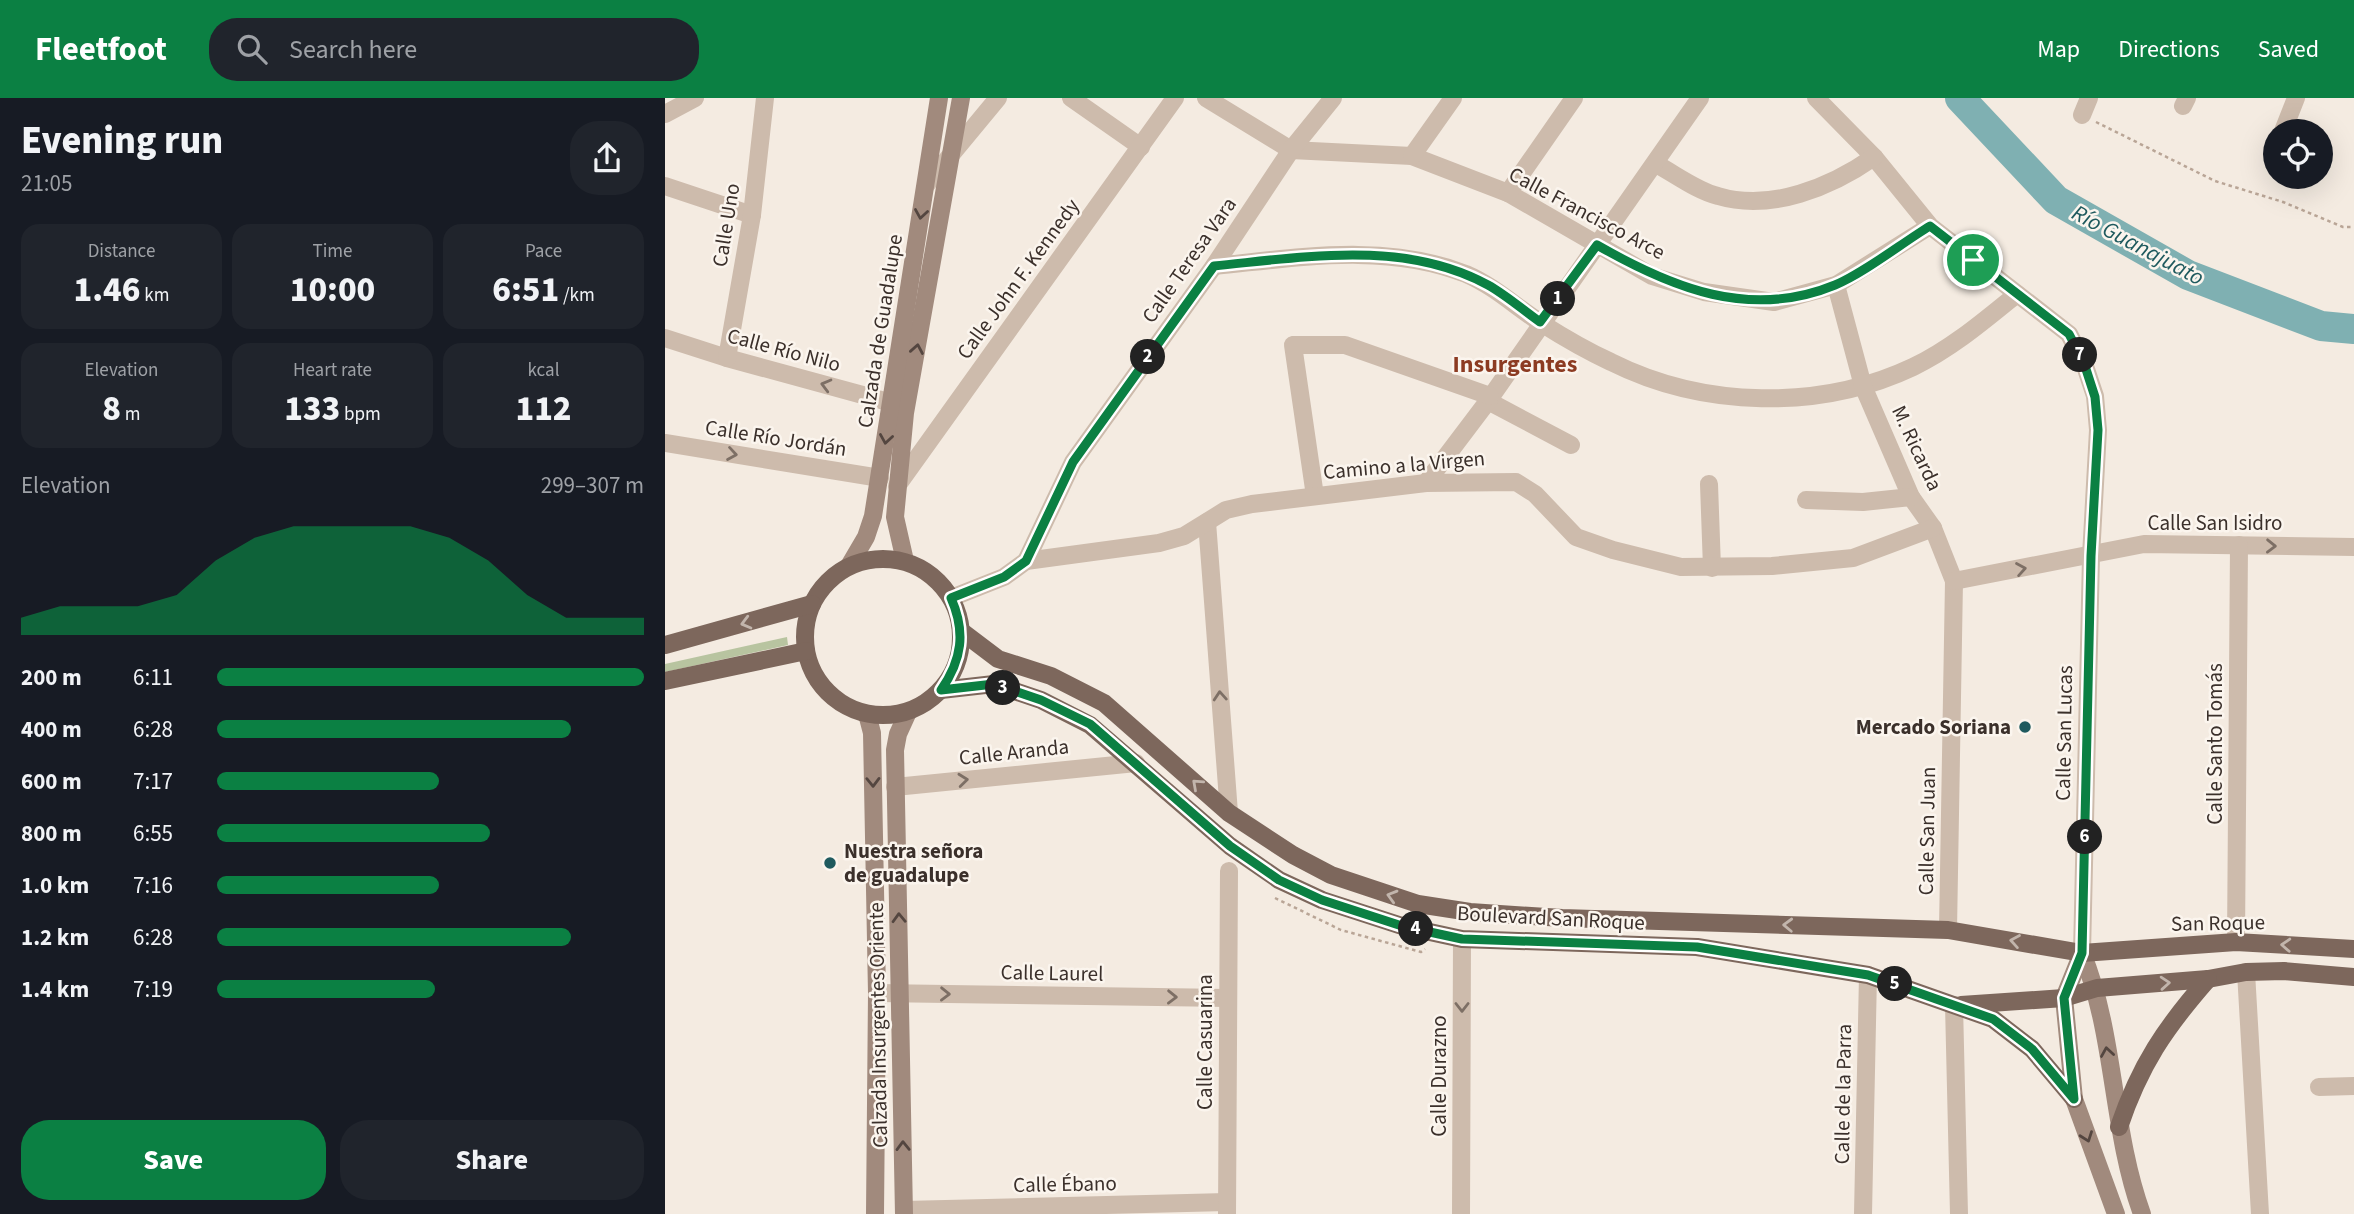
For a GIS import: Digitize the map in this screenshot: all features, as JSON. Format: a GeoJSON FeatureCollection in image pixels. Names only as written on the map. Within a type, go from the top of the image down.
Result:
{"type":"FeatureCollection","features":[{"type":"Feature","properties":{"kind":"main road","name":"Calzada de Guadalupe"},"geometry":{"type":"LineString","coordinates":[[849,566],[866,537],[880,478],[939,98]]}},
{"type":"Feature","properties":{"kind":"main road","name":"Calzada de Guadalupe"},"geometry":{"type":"LineString","coordinates":[[905,561],[895,517],[905,413],[961,98]]}},
{"type":"Feature","properties":{"kind":"main road"},"geometry":{"type":"LineString","coordinates":[[877,558],[905,561],[939,582],[951,598],[961,631],[960,652],[953,673],[941,690],[926,703],[908,712],[887,716],[867,714],[845,706],[827,692],[813,673],[806,651],[805,627],[812,604],[827,582],[849,566],[877,558]]}},
{"type":"Feature","properties":{"kind":"main road"},"geometry":{"type":"LineString","coordinates":[[665,645],[812,604]]}},
{"type":"Feature","properties":{"kind":"main road","name":"Boulevard San Roque"},"geometry":{"type":"LineString","coordinates":[[961,631],[998,659],[1051,676],[1104,703],[1229,813],[1293,855],[1331,875],[1418,904],[1470,912],[1562,918],[1948,930],[2082,953]]}},
{"type":"Feature","properties":{"kind":"main road"},"geometry":{"type":"LineString","coordinates":[[665,681],[806,651]]}},
{"type":"Feature","properties":{"kind":"main road","name":"Boulevard San Roque"},"geometry":{"type":"LineString","coordinates":[[941,690],[994,684],[1041,700],[1090,724],[1230,846],[1279,880],[1360,913],[1462,939],[1697,947],[1868,975],[1954,1005],[2064,998],[2097,988]]}},
{"type":"Feature","properties":{"kind":"main road","name":"Calzada Insurgentes Oriente"},"geometry":{"type":"LineString","coordinates":[[904,1212],[895,787],[898,734],[908,712]]}},
{"type":"Feature","properties":{"kind":"main road","name":"Calzada Insurgentes Oriente"},"geometry":{"type":"LineString","coordinates":[[867,714],[872,733],[877,993],[875,1214]]}},
{"type":"Feature","properties":{"kind":"main road","name":"San Roque"},"geometry":{"type":"LineString","coordinates":[[2082,953],[2236,942],[2354,949]]}},
{"type":"Feature","properties":{"kind":"main road"},"geometry":{"type":"LineString","coordinates":[[2082,953],[2097,988],[2119,1127],[2142,1214]]}},
{"type":"Feature","properties":{"kind":"main road"},"geometry":{"type":"LineString","coordinates":[[2082,953],[2064,998],[2074,1099],[2116,1214]]}},
{"type":"Feature","properties":{"kind":"main road"},"geometry":{"type":"LineString","coordinates":[[2097,988],[2208,979],[2246,972],[2284,971],[2354,977]]}},
{"type":"Feature","properties":{"kind":"main road"},"geometry":{"type":"LineString","coordinates":[[2119,1127],[2141,1068],[2157,1041],[2208,979]]}},
{"type":"Feature","properties":{"kind":"main road"},"geometry":{"type":"LineString","coordinates":[[1954,1005],[1993,1019],[2024,1043],[2074,1099]]}},
{"type":"Feature","properties":{"kind":"street"},"geometry":{"type":"LineString","coordinates":[[665,114],[695,98]]}},
{"type":"Feature","properties":{"kind":"street","name":"Calle Uno"},"geometry":{"type":"LineString","coordinates":[[727,358],[752,215],[765,98]]}},
{"type":"Feature","properties":{"kind":"street"},"geometry":{"type":"LineString","coordinates":[[926,185],[997,98]]}},
{"type":"Feature","properties":{"kind":"street"},"geometry":{"type":"LineString","coordinates":[[1071,98],[1141,147]]}},
{"type":"Feature","properties":{"kind":"street","name":"Calle John F. Kennedy"},"geometry":{"type":"LineString","coordinates":[[897,486],[1175,98]]}},
{"type":"Feature","properties":{"kind":"street"},"geometry":{"type":"LineString","coordinates":[[1206,98],[1291,150]]}},
{"type":"Feature","properties":{"kind":"street","name":"Calle Teresa Vara"},"geometry":{"type":"LineString","coordinates":[[1026,561],[1073,462],[1214,266],[1291,150],[1333,98]]}},
{"type":"Feature","properties":{"kind":"street"},"geometry":{"type":"LineString","coordinates":[[1412,156],[1453,98]]}},
{"type":"Feature","properties":{"kind":"street"},"geometry":{"type":"LineString","coordinates":[[1508,193],[1574,98]]}},
{"type":"Feature","properties":{"kind":"street"},"geometry":{"type":"LineString","coordinates":[[1426,483],[1656,164],[1700,98]]}},
{"type":"Feature","properties":{"kind":"street","name":"Calle San Lucas"},"geometry":{"type":"LineString","coordinates":[[1816,98],[1874,157],[1930,226],[2069,334],[2084,363],[2095,397],[2098,430],[2091,556],[2082,953]]}},
{"type":"Feature","properties":{"kind":"street"},"geometry":{"type":"LineString","coordinates":[[2082,116],[2089,98]]}},
{"type":"Feature","properties":{"kind":"street"},"geometry":{"type":"LineString","coordinates":[[2288,119],[2296,98]]}},
{"type":"Feature","properties":{"kind":"street","name":"Calle Francisco Arce"},"geometry":{"type":"LineString","coordinates":[[1291,150],[1412,156],[1508,193],[1652,276],[1704,292],[1774,302],[1836,285],[1930,226]]}},
{"type":"Feature","properties":{"kind":"street"},"geometry":{"type":"LineString","coordinates":[[1656,164],[1717,197],[1770,201],[1841,179],[1874,157]]}},
{"type":"Feature","properties":{"kind":"street"},"geometry":{"type":"LineString","coordinates":[[665,186],[752,215]]}},
{"type":"Feature","properties":{"kind":"street"},"geometry":{"type":"LineString","coordinates":[[1214,266],[1351,253],[1392,257],[1465,274],[1489,286],[1540,322],[1610,362],[1653,381],[1694,392],[1733,398],[1798,396],[1863,386],[1914,367],[1978,325],[2017,294]]}},
{"type":"Feature","properties":{"kind":"street","name":"M. Ricarda"},"geometry":{"type":"LineString","coordinates":[[1836,285],[1863,386],[1911,497],[1933,528]]}},
{"type":"Feature","properties":{"kind":"street","name":"Calle Río Nilo"},"geometry":{"type":"LineString","coordinates":[[665,338],[727,358],[892,403]]}},
{"type":"Feature","properties":{"kind":"street"},"geometry":{"type":"LineString","coordinates":[[1315,496],[1293,345],[1345,345],[1489,398],[1571,445]]}},
{"type":"Feature","properties":{"kind":"street","name":"Calle Río Jordán"},"geometry":{"type":"LineString","coordinates":[[665,443],[880,478]]}},
{"type":"Feature","properties":{"kind":"street","name":"Camino a la Virgen"},"geometry":{"type":"LineString","coordinates":[[1026,561],[1160,543],[1184,536],[1226,510],[1239,507],[1426,483],[1516,482],[1535,494],[1576,537],[1681,567],[1712,568],[1853,558],[1933,528]]}},
{"type":"Feature","properties":{"kind":"street"},"geometry":{"type":"LineString","coordinates":[[1709,484],[1712,568]]}},
{"type":"Feature","properties":{"kind":"street"},"geometry":{"type":"LineString","coordinates":[[1806,500],[1863,502],[1911,497]]}},
{"type":"Feature","properties":{"kind":"street"},"geometry":{"type":"LineString","coordinates":[[1207,522],[1229,813]]}},
{"type":"Feature","properties":{"kind":"street","name":"Calle San Juan"},"geometry":{"type":"LineString","coordinates":[[1933,528],[1954,581],[1948,930]]}},
{"type":"Feature","properties":{"kind":"street","name":"Calle San Isidro"},"geometry":{"type":"LineString","coordinates":[[1954,581],[2144,544],[2354,547]]}},
{"type":"Feature","properties":{"kind":"street","name":"Calle Santo Tomás"},"geometry":{"type":"LineString","coordinates":[[2236,942],[2239,545]]}},
{"type":"Feature","properties":{"kind":"street"},"geometry":{"type":"LineString","coordinates":[[951,598],[1004,577],[1026,561]]}},
{"type":"Feature","properties":{"kind":"street","name":"Calle Aranda"},"geometry":{"type":"LineString","coordinates":[[895,787],[1136,763]]}},
{"type":"Feature","properties":{"kind":"street","name":"Calle Casuarina"},"geometry":{"type":"LineString","coordinates":[[1227,1208],[1229,871]]}},
{"type":"Feature","properties":{"kind":"street","name":"Calle Durazno"},"geometry":{"type":"LineString","coordinates":[[1461,1214],[1462,939]]}},
{"type":"Feature","properties":{"kind":"street"},"geometry":{"type":"LineString","coordinates":[[2246,972],[2260,1214]]}},
{"type":"Feature","properties":{"kind":"street","name":"Calle de la Parra"},"geometry":{"type":"LineString","coordinates":[[1863,1214],[1868,975]]}},
{"type":"Feature","properties":{"kind":"street","name":"Calle Laurel"},"geometry":{"type":"LineString","coordinates":[[877,993],[1228,998]]}},
{"type":"Feature","properties":{"kind":"street"},"geometry":{"type":"LineString","coordinates":[[1954,1005],[1959,1214]]}},
{"type":"Feature","properties":{"kind":"street"},"geometry":{"type":"LineString","coordinates":[[2319,1087],[2354,1086]]}},
{"type":"Feature","properties":{"kind":"street","name":"Calle Ébano"},"geometry":{"type":"LineString","coordinates":[[904,1212],[1227,1208]]}},
{"type":"Feature","properties":{"kind":"path"},"geometry":{"type":"LineString","coordinates":[[2082,116],[2215,181],[2283,202],[2343,227],[2354,227]]}},
{"type":"Feature","properties":{"kind":"green space"},"geometry":{"type":"Polygon","coordinates":[[[787,637],[788,645],[665,672],[665,664],[787,637]]]}},
{"type":"Feature","properties":{"kind":"waterway","name":"Río Guanajuato"},"geometry":{"type":"LineString","coordinates":[[1960,98],[2056,200],[2188,275],[2321,326],[2354,329]]}},
{"type":"Feature","properties":{"kind":"place","name":"Mercado Soriana"},"geometry":{"type":"Point","coordinates":[2025,727]}},
{"type":"Feature","properties":{"kind":"place","name":"Nuestra señora de guadalupe"},"geometry":{"type":"Point","coordinates":[830,863]}},
{"type":"Feature","properties":{"kind":"district","name":"Insurgentes"},"geometry":{"type":"Point","coordinates":[1515,364]}},
{"type":"Feature","properties":{"kind":"route"},"geometry":{"type":"LineString","coordinates":[[1930,226],[1973,260],[2069,334],[2084,363],[2095,397],[2098,430],[2091,556],[2082,953],[2064,998],[2074,1099],[2032,1049],[1993,1019],[1868,975],[1697,947],[1462,939],[1402,926],[1322,900],[1279,880],[1230,846],[1090,724],[1041,700],[994,684],[941,690],[953,673],[960,652],[961,631],[951,598],[1004,577],[1026,561],[1073,462],[1214,266],[1351,253],[1392,257],[1465,274],[1489,286],[1540,322],[1597,245],[1652,276],[1704,292],[1774,302],[1836,285],[1930,226]]}}]}
